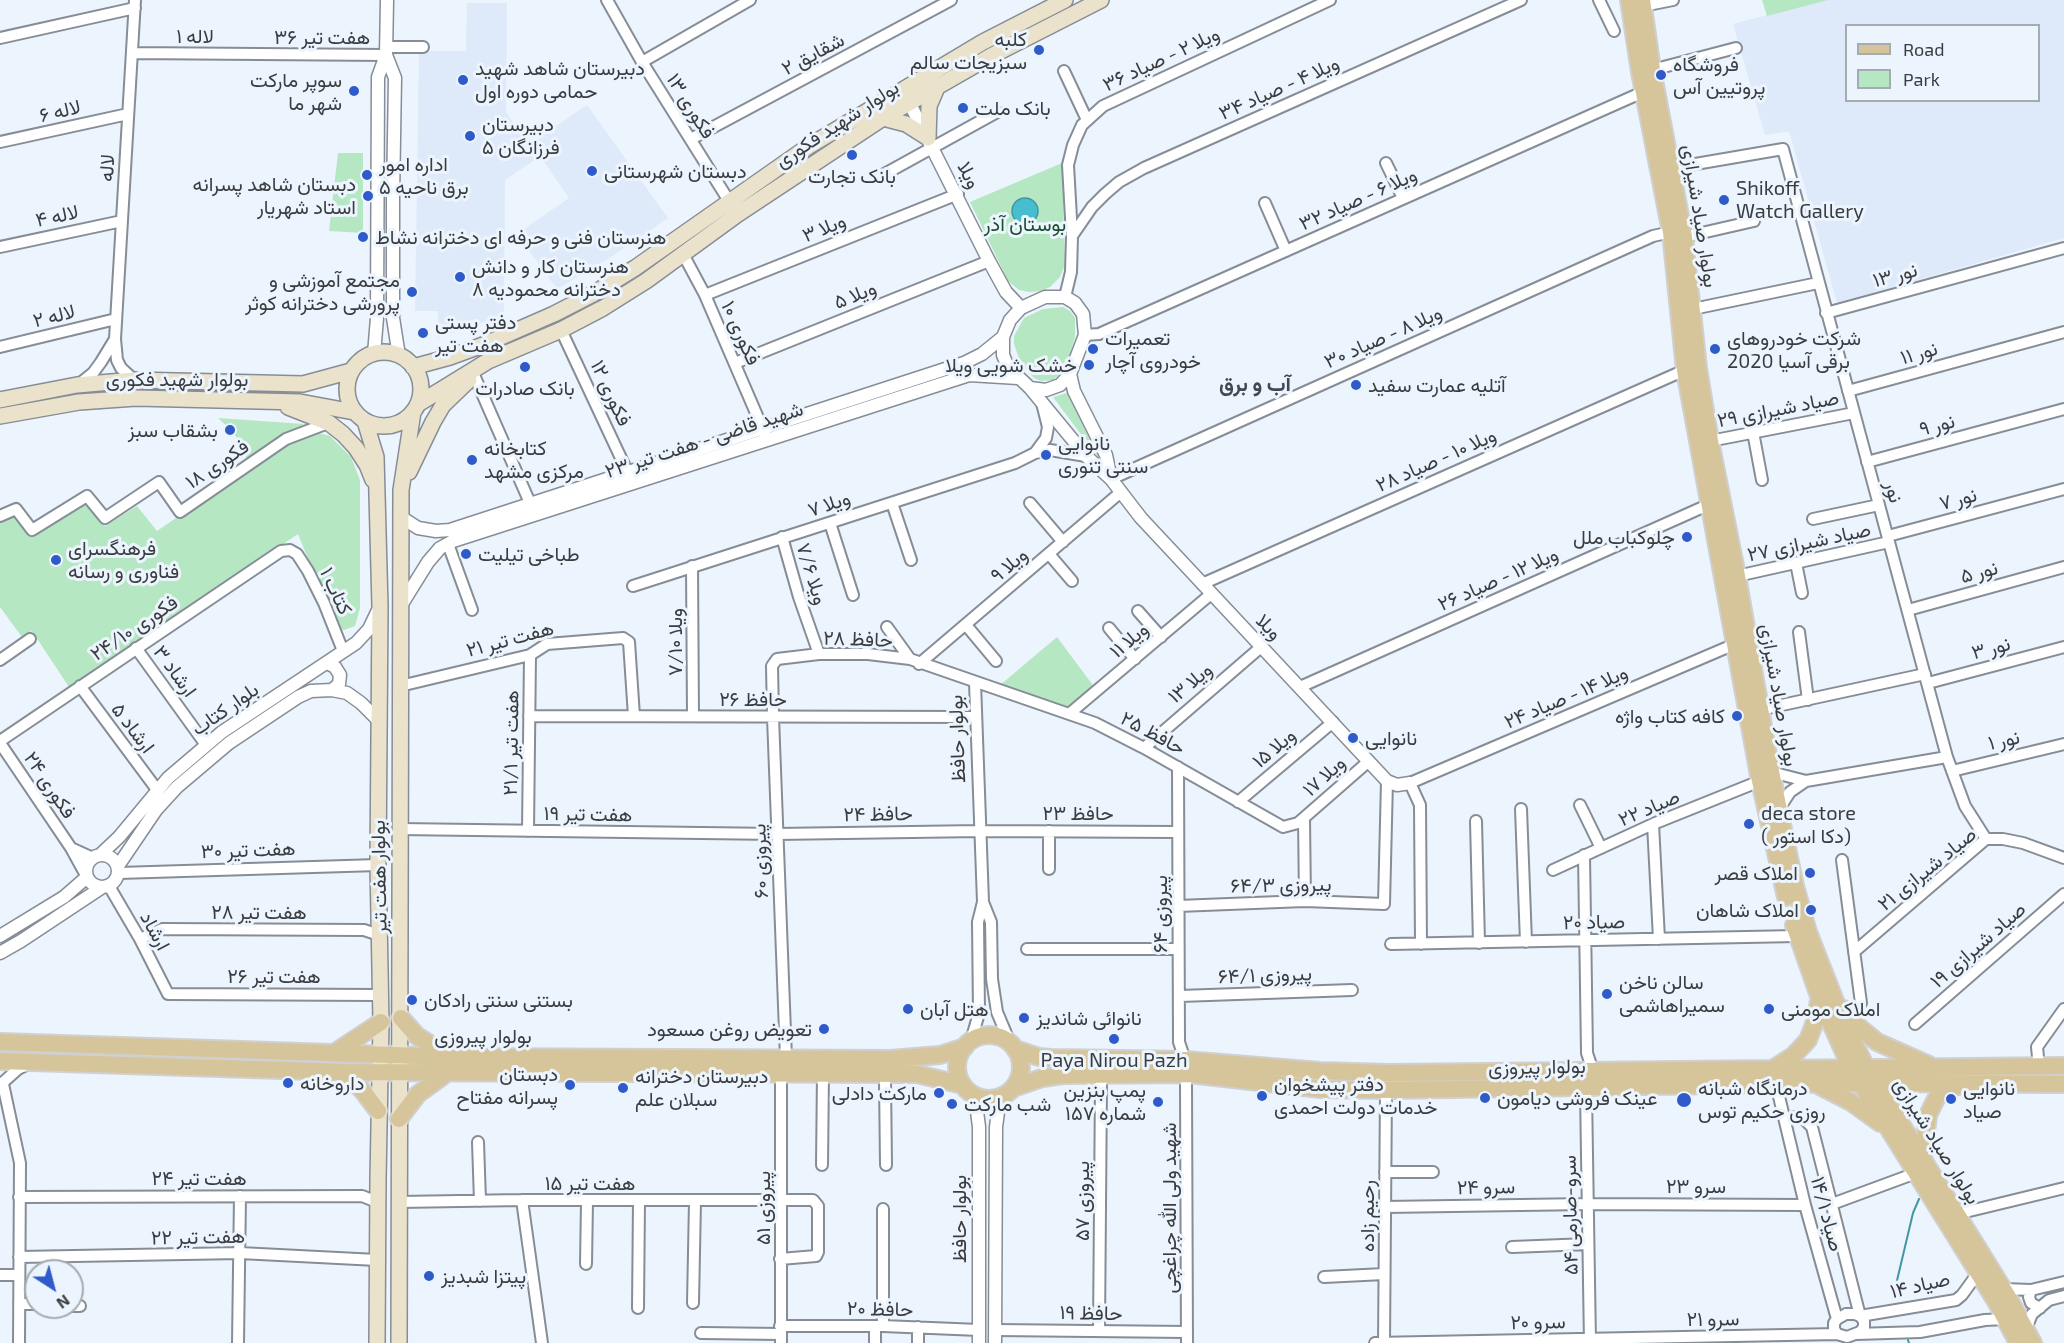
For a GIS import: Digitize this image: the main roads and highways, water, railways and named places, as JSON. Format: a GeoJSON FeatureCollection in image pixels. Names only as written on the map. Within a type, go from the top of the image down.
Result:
{"type":"FeatureCollection","features":[{"type":"Feature","properties":{"kind":"main road","name":"بولوار شهید فکوری"},"geometry":{"type":"LineString","coordinates":[[413,367],[461,353],[554,314],[635,268],[809,146],[906,96],[983,42],[1065,0]]}},
{"type":"Feature","properties":{"kind":"main road","name":"بولوار شهید فکوری"},"geometry":{"type":"LineString","coordinates":[[415,408],[488,361],[561,330],[646,281],[801,171],[883,118],[906,96],[938,86],[991,56],[1101,0]]}},
{"type":"Feature","properties":{"kind":"main road","name":"بولوار صیاد شیرازی"},"geometry":{"type":"LineString","coordinates":[[1638,2],[1672,168],[1685,370],[1712,493],[1735,644],[1765,776],[1797,936],[1825,994],[1844,1024],[1889,1131],[1957,1214],[2003,1288],[2026,1338]]}},
{"type":"Feature","properties":{"kind":"main road","name":"بولوار صیاد شیرازی"},"geometry":{"type":"LineString","coordinates":[[1638,2],[1643,92],[1678,234],[1693,309],[1698,368],[1710,441],[1712,493],[1737,576],[1759,710],[1765,776],[1779,809],[1795,886],[1825,994]]}},
{"type":"Feature","properties":{"kind":"main road"},"geometry":{"type":"LineString","coordinates":[[883,118],[906,124],[931,143],[929,106],[938,86]]}},
{"type":"Feature","properties":{"kind":"main road"},"geometry":{"type":"LineString","coordinates":[[390,353],[399,356],[413,367],[420,385],[415,408],[397,424],[375,425],[360,417],[349,403],[347,392],[351,371],[365,357],[390,353]]}},
{"type":"Feature","properties":{"kind":"main road"},"geometry":{"type":"LineString","coordinates":[[401,490],[443,405],[488,361]]}},
{"type":"Feature","properties":{"kind":"main road","name":"بولوار شهید فکوری"},"geometry":{"type":"LineString","coordinates":[[0,400],[78,385],[134,380],[303,384],[351,371]]}},
{"type":"Feature","properties":{"kind":"main road"},"geometry":{"type":"LineString","coordinates":[[300,402],[309,394],[308,388],[303,384]]}},
{"type":"Feature","properties":{"kind":"main road","name":"بولوار شهید فکوری"},"geometry":{"type":"LineString","coordinates":[[0,416],[79,402],[136,398],[300,402],[360,417]]}},
{"type":"Feature","properties":{"kind":"main road"},"geometry":{"type":"LineString","coordinates":[[268,401],[329,423],[344,434],[367,465],[377,490]]}},
{"type":"Feature","properties":{"kind":"main road","name":"بولوار هفت تیر"},"geometry":{"type":"LineString","coordinates":[[399,1343],[401,490],[415,408]]}},
{"type":"Feature","properties":{"kind":"main road","name":"بولوار هفت تیر"},"geometry":{"type":"LineString","coordinates":[[360,417],[376,457],[380,607],[378,865],[381,1022],[378,1111],[377,1343]]}},
{"type":"Feature","properties":{"kind":"main road"},"geometry":{"type":"LineString","coordinates":[[1773,1077],[1808,1040],[1825,994],[1877,1042],[1935,1067]]}},
{"type":"Feature","properties":{"kind":"main road"},"geometry":{"type":"LineString","coordinates":[[399,1119],[418,1094],[449,1065],[401,1018]]}},
{"type":"Feature","properties":{"kind":"main road"},"geometry":{"type":"LineString","coordinates":[[333,1053],[381,1022]]}},
{"type":"Feature","properties":{"kind":"main road"},"geometry":{"type":"LineString","coordinates":[[995,1036],[1012,1046],[1021,1065],[1020,1073],[1006,1092],[991,1099],[969,1091],[957,1070],[960,1054],[968,1044],[978,1037],[995,1036]]}},
{"type":"Feature","properties":{"kind":"main road","name":"بولوار پیروزی"},"geometry":{"type":"LineString","coordinates":[[0,1042],[380,1055],[400,1064]]}},
{"type":"Feature","properties":{"kind":"main road","name":"بولوار پیروزی"},"geometry":{"type":"LineString","coordinates":[[0,1061],[344,1072],[379,1072],[400,1064],[785,1066],[940,1055],[968,1044]]}},
{"type":"Feature","properties":{"kind":"main road","name":"بولوار پیروزی"},"geometry":{"type":"LineString","coordinates":[[1012,1046],[1039,1057],[1187,1067],[1591,1079],[1864,1076],[1971,1084],[2064,1084]]}},
{"type":"Feature","properties":{"kind":"main road","name":"بولوار پیروزی"},"geometry":{"type":"LineString","coordinates":[[785,1066],[823,1073],[917,1074],[969,1091]]}},
{"type":"Feature","properties":{"kind":"main road","name":"بولوار پیروزی"},"geometry":{"type":"LineString","coordinates":[[1773,1077],[1814,1083],[1935,1067],[2064,1066]]}},
{"type":"Feature","properties":{"kind":"main road","name":"بولوار پیروزی"},"geometry":{"type":"LineString","coordinates":[[1006,1092],[1042,1078],[1187,1067],[1321,1089],[1386,1090],[1591,1079]]}},
{"type":"Feature","properties":{"kind":"main road"},"geometry":{"type":"LineString","coordinates":[[344,1072],[378,1111]]}},
{"type":"Feature","properties":{"kind":"main road","name":"بولوار صیاد شیرازی"},"geometry":{"type":"LineString","coordinates":[[1864,1076],[1919,1166],[2006,1319],[2026,1338]]}},
{"type":"Feature","properties":{"kind":"main road"},"geometry":{"type":"LineString","coordinates":[[1814,1083],[1865,1111],[1889,1131]]}},
{"type":"Feature","properties":{"kind":"main road"},"geometry":{"type":"LineString","coordinates":[[1919,1166],[1928,1114],[1937,1097],[1948,1088],[1971,1084]]}},
{"type":"Feature","properties":{"kind":"water"},"geometry":{"type":"Polygon","coordinates":[[[1025,198],[1034,202],[1038,211],[1034,220],[1025,224],[1016,220],[1012,211],[1016,202],[1025,198]]]}},
{"type":"Feature","properties":{"kind":"waterway"},"geometry":{"type":"LineString","coordinates":[[1898,1298],[1895,1289],[1913,1213],[1919,1199]]}},
{"type":"Feature","properties":{"kind":"place","name":"کلبه سبزیجات سالم"},"geometry":{"type":"Point","coordinates":[1039,50]}},
{"type":"Feature","properties":{"kind":"place","name":"فروشگاه پروتیین آس"},"geometry":{"type":"Point","coordinates":[1661,75]}},
{"type":"Feature","properties":{"kind":"place","name":"دبیرستان شاهد شهید حمامی دوره اول"},"geometry":{"type":"Point","coordinates":[463,80]}},
{"type":"Feature","properties":{"kind":"place","name":"سوپر مارکت شهر ما"},"geometry":{"type":"Point","coordinates":[354,91]}},
{"type":"Feature","properties":{"kind":"place","name":"بانک ملت"},"geometry":{"type":"Point","coordinates":[963,108]}},
{"type":"Feature","properties":{"kind":"place","name":"دبیرستان فرزانگان ۵"},"geometry":{"type":"Point","coordinates":[470,136]}},
{"type":"Feature","properties":{"kind":"place","name":"بانک تجارت"},"geometry":{"type":"Point","coordinates":[852,155]}},
{"type":"Feature","properties":{"kind":"place","name":"دبستان شهرستانی"},"geometry":{"type":"Point","coordinates":[592,171]}},
{"type":"Feature","properties":{"kind":"place","name":"اداره امور برق ناحیه ۵"},"geometry":{"type":"Point","coordinates":[367,175]}},
{"type":"Feature","properties":{"kind":"place","name":"دبستان شاهد پسرانه استاد شهریار"},"geometry":{"type":"Point","coordinates":[368,196]}},
{"type":"Feature","properties":{"kind":"place","name":"Shikoff Watch Gallery"},"geometry":{"type":"Point","coordinates":[1724,200]}},
{"type":"Feature","properties":{"kind":"place","name":"هنرستان فنی و حرفه ای دخترانه نشاط"},"geometry":{"type":"Point","coordinates":[363,237]}},
{"type":"Feature","properties":{"kind":"place","name":"هنرستان کار و دانش دخترانه محمودیه ۸"},"geometry":{"type":"Point","coordinates":[460,277]}},
{"type":"Feature","properties":{"kind":"place","name":"مجتمع آموزشی و پرورشی دخترانه کوثر"},"geometry":{"type":"Point","coordinates":[412,292]}},
{"type":"Feature","properties":{"kind":"place","name":"دفتر پستی هفت تیر"},"geometry":{"type":"Point","coordinates":[423,333]}},
{"type":"Feature","properties":{"kind":"place","name":"تعمیرات خودروی آچار"},"geometry":{"type":"Point","coordinates":[1093,349]}},
{"type":"Feature","properties":{"kind":"place","name":"شرکت خودروهای برقی آسیا 2020"},"geometry":{"type":"Point","coordinates":[1715,349]}},
{"type":"Feature","properties":{"kind":"place","name":"خشک شویی ویلا"},"geometry":{"type":"Point","coordinates":[1089,365]}},
{"type":"Feature","properties":{"kind":"place","name":"بانک صادرات"},"geometry":{"type":"Point","coordinates":[525,367]}},
{"type":"Feature","properties":{"kind":"place","name":"آتلیه عمارت سفید"},"geometry":{"type":"Point","coordinates":[1356,385]}},
{"type":"Feature","properties":{"kind":"place","name":"بشقاب سبز"},"geometry":{"type":"Point","coordinates":[230,430]}},
{"type":"Feature","properties":{"kind":"place","name":"نانوایی سنتی تنوری"},"geometry":{"type":"Point","coordinates":[1046,455]}},
{"type":"Feature","properties":{"kind":"place","name":"کتابخانه مرکزی مشهد"},"geometry":{"type":"Point","coordinates":[472,460]}},
{"type":"Feature","properties":{"kind":"place","name":"چلوکباب ملل"},"geometry":{"type":"Point","coordinates":[1687,537]}},
{"type":"Feature","properties":{"kind":"place","name":"طباخی تیلیت"},"geometry":{"type":"Point","coordinates":[466,554]}},
{"type":"Feature","properties":{"kind":"place","name":"فرهنگسرای فناوری و رسانه"},"geometry":{"type":"Point","coordinates":[56,560]}},
{"type":"Feature","properties":{"kind":"place","name":"کافه کتاب واژه"},"geometry":{"type":"Point","coordinates":[1737,716]}},
{"type":"Feature","properties":{"kind":"place","name":"نانوایی"},"geometry":{"type":"Point","coordinates":[1353,738]}},
{"type":"Feature","properties":{"kind":"place","name":"deca store ( دکا استور)"},"geometry":{"type":"Point","coordinates":[1749,824]}},
{"type":"Feature","properties":{"kind":"place","name":"املاک قصر"},"geometry":{"type":"Point","coordinates":[1810,873]}},
{"type":"Feature","properties":{"kind":"place","name":"املاک شاهان"},"geometry":{"type":"Point","coordinates":[1811,910]}},
{"type":"Feature","properties":{"kind":"place","name":"سالن ناخن سمیراهاشمی"},"geometry":{"type":"Point","coordinates":[1607,994]}},
{"type":"Feature","properties":{"kind":"place","name":"بستنی سنتی رادکان"},"geometry":{"type":"Point","coordinates":[412,1000]}},
{"type":"Feature","properties":{"kind":"place","name":"هتل آبان"},"geometry":{"type":"Point","coordinates":[908,1009]}},
{"type":"Feature","properties":{"kind":"place","name":"املاک مومنی"},"geometry":{"type":"Point","coordinates":[1769,1009]}},
{"type":"Feature","properties":{"kind":"place","name":"نانوائی شاندیز"},"geometry":{"type":"Point","coordinates":[1024,1018]}},
{"type":"Feature","properties":{"kind":"place","name":"تعویض روغن مسعود"},"geometry":{"type":"Point","coordinates":[824,1029]}},
{"type":"Feature","properties":{"kind":"place","name":"Paya Nirou Pazh"},"geometry":{"type":"Point","coordinates":[1114,1039]}},
{"type":"Feature","properties":{"kind":"place","name":"داروخانه"},"geometry":{"type":"Point","coordinates":[288,1083]}},
{"type":"Feature","properties":{"kind":"place","name":"دبستان پسرانه مفتاح"},"geometry":{"type":"Point","coordinates":[570,1085]}},
{"type":"Feature","properties":{"kind":"place","name":"دبیرستان دخترانه سبلان علم"},"geometry":{"type":"Point","coordinates":[623,1088]}},
{"type":"Feature","properties":{"kind":"place","name":"مارکت دادلی"},"geometry":{"type":"Point","coordinates":[939,1093]}},
{"type":"Feature","properties":{"kind":"place","name":"دفتر پیشخوان خدمات دولت احمدی"},"geometry":{"type":"Point","coordinates":[1262,1096]}},
{"type":"Feature","properties":{"kind":"place","name":"عینک فروشی دیامون"},"geometry":{"type":"Point","coordinates":[1485,1098]}},
{"type":"Feature","properties":{"kind":"place","name":"نانوایی صیاد"},"geometry":{"type":"Point","coordinates":[1951,1099]}},
{"type":"Feature","properties":{"kind":"place","name":"درمانگاه شبانه روزی حکیم توس"},"geometry":{"type":"Point","coordinates":[1684,1100]}},
{"type":"Feature","properties":{"kind":"place","name":"پمپ بنزین شماره ۱۵۷"},"geometry":{"type":"Point","coordinates":[1158,1102]}},
{"type":"Feature","properties":{"kind":"place","name":"شب مارکت"},"geometry":{"type":"Point","coordinates":[952,1104]}},
{"type":"Feature","properties":{"kind":"place","name":"پیتزا شبدیز"},"geometry":{"type":"Point","coordinates":[429,1276]}},
{"type":"Feature","properties":{"kind":"district","name":"آب و برق"},"geometry":{"type":"Point","coordinates":[1255,384]}},
{"type":"Feature","properties":{"kind":"park label","name":"بوستان آذر"},"geometry":{"type":"Point","coordinates":[1025,224]}}]}
